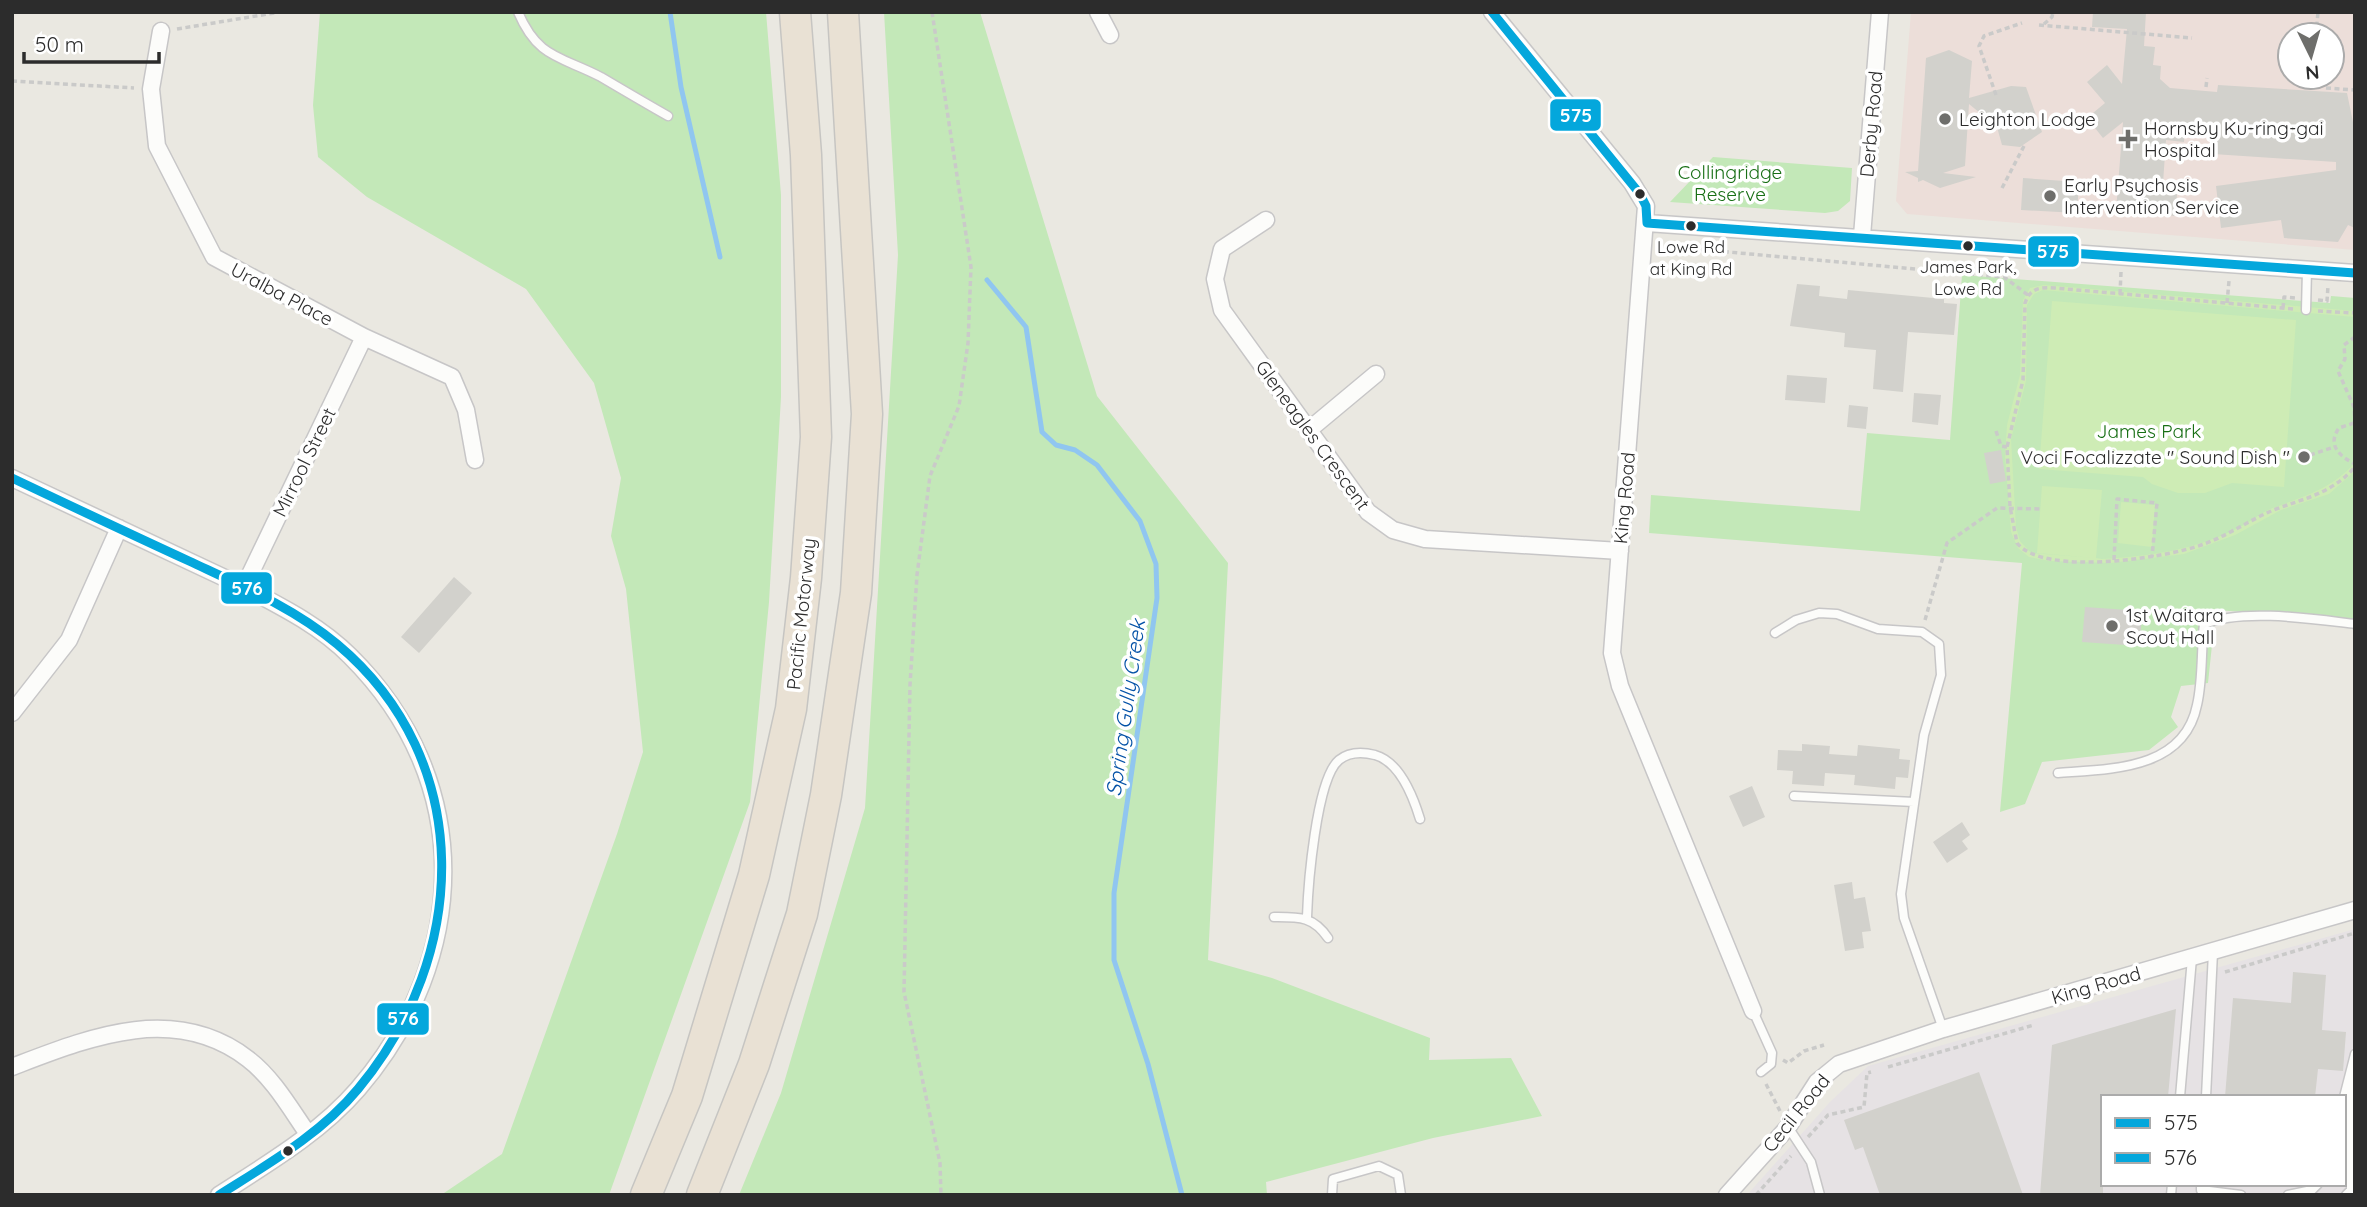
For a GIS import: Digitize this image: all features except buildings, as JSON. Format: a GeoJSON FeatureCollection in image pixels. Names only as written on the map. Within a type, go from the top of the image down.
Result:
{"type":"FeatureCollection","features":[{"type":"Feature","properties":{"kind":"highway","name":"Pacific Motorway"},"geometry":{"type":"LineString","coordinates":[[646,1195],[687,1096],[750,888],[790,709],[806,578],[816,437],[806,155],[795,12]]}},
{"type":"Feature","properties":{"kind":"highway"},"geometry":{"type":"LineString","coordinates":[[702,1195],[754,1064],[802,914],[826,795],[856,593],[867,414],[843,12]]}},
{"type":"Feature","properties":{"kind":"street"},"geometry":{"type":"LineString","coordinates":[[1098,12],[1110,35]]}},
{"type":"Feature","properties":{"kind":"street","name":"King Road"},"geometry":{"type":"LineString","coordinates":[[1492,12],[1640,194],[1646,206],[1647,223],[1612,653],[1620,686],[1753,1012]]}},
{"type":"Feature","properties":{"kind":"street","name":"Derby Road"},"geometry":{"type":"LineString","coordinates":[[1862,236],[1880,12]]}},
{"type":"Feature","properties":{"kind":"street","name":"Uralba Place"},"geometry":{"type":"LineString","coordinates":[[161,31],[150,89],[158,146],[214,257],[364,337],[452,377],[466,410],[475,460]]}},
{"type":"Feature","properties":{"kind":"street","name":"Gleneagles Crescent"},"geometry":{"type":"LineString","coordinates":[[1266,220],[1222,249],[1215,279],[1222,310],[1367,512],[1393,530],[1425,539],[1620,551]]}},
{"type":"Feature","properties":{"kind":"street"},"geometry":{"type":"LineString","coordinates":[[1647,223],[1862,236],[2355,273]]}},
{"type":"Feature","properties":{"kind":"street","name":"Mirrool Street"},"geometry":{"type":"LineString","coordinates":[[244,587],[364,337]]}},
{"type":"Feature","properties":{"kind":"street"},"geometry":{"type":"LineString","coordinates":[[1310,429],[1376,374]]}},
{"type":"Feature","properties":{"kind":"street"},"geometry":{"type":"LineString","coordinates":[[12,478],[244,587],[321,632],[350,656],[372,681],[406,727],[428,776],[443,832],[445,872],[439,933],[402,1031],[356,1092],[308,1134],[219,1195]]}},
{"type":"Feature","properties":{"kind":"street"},"geometry":{"type":"LineString","coordinates":[[12,713],[69,640],[119,528]]}},
{"type":"Feature","properties":{"kind":"street","name":"King Road"},"geometry":{"type":"LineString","coordinates":[[1839,1064],[1943,1029],[2355,910]]}},
{"type":"Feature","properties":{"kind":"street"},"geometry":{"type":"LineString","coordinates":[[12,1067],[67,1046],[128,1029],[187,1030],[220,1042],[247,1058],[270,1080],[308,1134]]}},
{"type":"Feature","properties":{"kind":"street","name":"Cecil Road"},"geometry":{"type":"LineString","coordinates":[[1727,1195],[1788,1127],[1816,1082],[1839,1064]]}},
{"type":"Feature","properties":{"kind":"lane"},"geometry":{"type":"LineString","coordinates":[[518,12],[527,33],[554,58],[598,76],[668,116]]}},
{"type":"Feature","properties":{"kind":"lane"},"geometry":{"type":"LineString","coordinates":[[2306,310],[2307,270]]}},
{"type":"Feature","properties":{"kind":"lane"},"geometry":{"type":"LineString","coordinates":[[1775,633],[1796,620],[1819,613],[1837,614],[1878,629],[1922,632],[1939,645],[1941,674],[1924,735],[1901,906],[1943,1029]]}},
{"type":"Feature","properties":{"kind":"lane"},"geometry":{"type":"LineString","coordinates":[[2059,773],[2126,768],[2174,748],[2189,729],[2198,705],[2204,624],[2221,617],[2355,624]]}},
{"type":"Feature","properties":{"kind":"lane"},"geometry":{"type":"LineString","coordinates":[[1307,917],[1311,856],[1323,796],[1337,761],[1349,754],[1365,753],[1388,761],[1409,790],[1420,819]]}},
{"type":"Feature","properties":{"kind":"lane"},"geometry":{"type":"LineString","coordinates":[[1794,796],[1914,802]]}},
{"type":"Feature","properties":{"kind":"lane"},"geometry":{"type":"LineString","coordinates":[[1274,917],[1307,917],[1328,938]]}},
{"type":"Feature","properties":{"kind":"lane"},"geometry":{"type":"LineString","coordinates":[[2206,1095],[2213,952]]}},
{"type":"Feature","properties":{"kind":"lane"},"geometry":{"type":"LineString","coordinates":[[2180,1095],[2192,958]]}},
{"type":"Feature","properties":{"kind":"lane"},"geometry":{"type":"LineString","coordinates":[[1753,1012],[1772,1053],[1771,1064],[1761,1072]]}},
{"type":"Feature","properties":{"kind":"lane"},"geometry":{"type":"LineString","coordinates":[[2345,1095],[2355,1054]]}},
{"type":"Feature","properties":{"kind":"lane"},"geometry":{"type":"LineString","coordinates":[[2349,1193],[2351,1075]]}},
{"type":"Feature","properties":{"kind":"lane"},"geometry":{"type":"LineString","coordinates":[[1788,1127],[1811,1162],[1820,1195]]}},
{"type":"Feature","properties":{"kind":"lane"},"geometry":{"type":"LineString","coordinates":[[1332,1195],[1333,1179],[1379,1167],[1398,1175],[1401,1195]]}},
{"type":"Feature","properties":{"kind":"lane"},"geometry":{"type":"LineString","coordinates":[[2201,1186],[2201,1190],[2241,1195]]}},
{"type":"Feature","properties":{"kind":"lane"},"geometry":{"type":"LineString","coordinates":[[2288,1195],[2312,1190],[2316,1186]]}},
{"type":"Feature","properties":{"kind":"path"},"geometry":{"type":"LineString","coordinates":[[161,31],[281,12]]}},
{"type":"Feature","properties":{"kind":"path"},"geometry":{"type":"LineString","coordinates":[[932,12],[971,267],[968,343],[959,406],[930,476],[917,575],[910,685],[904,992],[940,1163],[942,1195]]}},
{"type":"Feature","properties":{"kind":"path"},"geometry":{"type":"LineString","coordinates":[[2053,12],[2052,17],[2041,25],[2192,38]]}},
{"type":"Feature","properties":{"kind":"path"},"geometry":{"type":"LineString","coordinates":[[1996,95],[1979,46],[1984,36],[2022,23]]}},
{"type":"Feature","properties":{"kind":"path"},"geometry":{"type":"LineString","coordinates":[[2206,87],[2207,78]]}},
{"type":"Feature","properties":{"kind":"path"},"geometry":{"type":"LineString","coordinates":[[12,81],[150,89]]}},
{"type":"Feature","properties":{"kind":"path"},"geometry":{"type":"LineString","coordinates":[[2002,188],[2024,146]]}},
{"type":"Feature","properties":{"kind":"path"},"geometry":{"type":"LineString","coordinates":[[1673,247],[2004,276],[2028,295]]}},
{"type":"Feature","properties":{"kind":"path"},"geometry":{"type":"LineString","coordinates":[[2227,303],[2231,264]]}},
{"type":"Feature","properties":{"kind":"path"},"geometry":{"type":"LineString","coordinates":[[2355,313],[2042,287],[2028,295],[2025,303],[2021,391],[2008,432],[2007,447],[2010,507],[2017,543],[2028,553],[2048,559],[2113,560],[2152,557],[2201,545],[2273,510],[2315,498],[2355,466],[2334,447],[2334,437],[2339,428],[2355,424],[2354,407],[2339,371],[2345,359],[2344,345],[2355,337]]}},
{"type":"Feature","properties":{"kind":"path"},"geometry":{"type":"LineString","coordinates":[[1996,431],[2001,446],[2007,447]]}},
{"type":"Feature","properties":{"kind":"path"},"geometry":{"type":"LineString","coordinates":[[2310,455],[2334,447]]}},
{"type":"Feature","properties":{"kind":"path"},"geometry":{"type":"LineString","coordinates":[[2113,560],[2117,499],[2157,503],[2152,557]]}},
{"type":"Feature","properties":{"kind":"path"},"geometry":{"type":"LineString","coordinates":[[1922,632],[1947,543],[1997,508],[2040,509]]}},
{"type":"Feature","properties":{"kind":"path"},"geometry":{"type":"LineString","coordinates":[[2212,976],[2355,933]]}},
{"type":"Feature","properties":{"kind":"path"},"geometry":{"type":"LineString","coordinates":[[1756,1195],[1828,1115],[1864,1107],[1867,1073],[2034,1025]]}},
{"type":"Feature","properties":{"kind":"path"},"geometry":{"type":"LineString","coordinates":[[1772,1053],[1788,1063],[1804,1051],[1824,1045]]}},
{"type":"Feature","properties":{"kind":"path"},"geometry":{"type":"LineString","coordinates":[[1761,1072],[1788,1127]]}},
{"type":"Feature","properties":{"kind":"shaded area","name":"Hornsby Ku-ring-gai Hospital"},"geometry":{"type":"Polygon","coordinates":[[[1911,12],[2355,12],[2355,250],[1907,214],[1896,201],[1911,12]]]}},
{"type":"Feature","properties":{"kind":"shaded area"},"geometry":{"type":"Polygon","coordinates":[[[2355,929],[2355,1195],[1747,1195],[1830,1102],[1868,1066],[2355,929]]]}},
{"type":"Feature","properties":{"kind":"green space"},"geometry":{"type":"Polygon","coordinates":[[[320,12],[766,12],[781,195],[781,397],[769,602],[750,802],[609,1195],[441,1195],[502,1154],[617,834],[643,752],[626,589],[611,536],[621,478],[594,383],[526,289],[367,197],[318,157],[313,105],[320,12]]]}},
{"type":"Feature","properties":{"kind":"green space"},"geometry":{"type":"Polygon","coordinates":[[[884,12],[980,12],[1097,396],[1228,563],[1208,960],[1272,978],[1430,1038],[1429,1060],[1511,1058],[1542,1116],[1433,1138],[1266,1182],[1267,1195],[739,1195],[781,1093],[865,808],[898,255],[884,12]]]}},
{"type":"Feature","properties":{"kind":"green space","name":"Collingridge Reserve"},"geometry":{"type":"Polygon","coordinates":[[[1713,157],[1852,168],[1850,201],[1838,211],[1825,213],[1670,202],[1713,157]]]}},
{"type":"Feature","properties":{"kind":"green space","name":"James Park"},"geometry":{"type":"Polygon","coordinates":[[[1962,275],[2330,303],[2331,296],[2355,298],[2355,619],[2199,609],[2214,626],[2208,683],[2181,686],[2171,717],[2178,727],[2149,750],[2042,762],[2025,804],[2000,812],[2022,563],[1649,533],[1651,495],[1860,511],[1867,433],[1950,440],[1962,275]]]}},
{"type":"Feature","properties":{"kind":"green space"},"geometry":{"type":"Polygon","coordinates":[[[2044,285],[2355,311],[2355,317],[2043,290],[2034,294],[2027,305],[2026,381],[2011,439],[2016,527],[2020,541],[2031,553],[2095,558],[2037,553],[2042,486],[2102,490],[2096,558],[2102,559],[2155,554],[2205,542],[2238,528],[2271,509],[2318,490],[2355,463],[2355,471],[2329,494],[2281,510],[2235,535],[2184,554],[2111,563],[2049,561],[2029,557],[2018,548],[2011,532],[2005,456],[2007,425],[2020,375],[2023,300],[2030,288],[2044,285]]]}},
{"type":"Feature","properties":{"kind":"green space"},"geometry":{"type":"Polygon","coordinates":[[[2052,301],[2296,320],[2284,487],[2232,483],[2205,493],[2178,493],[2152,484],[2143,477],[2039,469],[2052,301]]]}},
{"type":"Feature","properties":{"kind":"green space"},"geometry":{"type":"Polygon","coordinates":[[[2121,502],[2155,505],[2152,547],[2118,543],[2121,502]]]}},
{"type":"Feature","properties":{"kind":"waterway"},"geometry":{"type":"LineString","coordinates":[[670,12],[681,87],[720,257]]}},
{"type":"Feature","properties":{"kind":"waterway","name":"Spring Gully Creek"},"geometry":{"type":"LineString","coordinates":[[987,280],[1026,327],[1042,432],[1056,445],[1075,450],[1097,465],[1140,521],[1156,564],[1157,598],[1114,893],[1114,960],[1148,1064],[1182,1195]]}},
{"type":"Feature","properties":{"kind":"transit line","name":"575"},"geometry":{"type":"LineString","coordinates":[[1492,12],[1640,194],[1646,206],[1647,223]]}},
{"type":"Feature","properties":{"kind":"transit line","name":"575"},"geometry":{"type":"LineString","coordinates":[[1647,223],[2355,273]]}},
{"type":"Feature","properties":{"kind":"transit line","name":"576"},"geometry":{"type":"LineString","coordinates":[[12,478],[247,588],[303,619],[337,644],[383,691],[415,744],[434,801],[442,860],[437,921],[421,980],[395,1036],[358,1089],[328,1120],[293,1147],[219,1195]]}},
{"type":"Feature","properties":{"kind":"place","name":"Leighton Lodge"},"geometry":{"type":"Point","coordinates":[1945,119]}},
{"type":"Feature","properties":{"kind":"place","name":"Hornsby Ku-ring-gai Hospital"},"geometry":{"type":"Point","coordinates":[2128,139]}},
{"type":"Feature","properties":{"kind":"place","name":"Early Psychosis Intervention Service"},"geometry":{"type":"Point","coordinates":[2050,196]}},
{"type":"Feature","properties":{"kind":"place","name":"Lowe Rd at King Rd"},"geometry":{"type":"Point","coordinates":[1691,226]}},
{"type":"Feature","properties":{"kind":"place","name":"James Park, Lowe Rd"},"geometry":{"type":"Point","coordinates":[1968,246]}},
{"type":"Feature","properties":{"kind":"place","name":"Voci Focalizzate \" Sound Dish \""},"geometry":{"type":"Point","coordinates":[2304,457]}},
{"type":"Feature","properties":{"kind":"place","name":"1st Waitara Scout Hall"},"geometry":{"type":"Point","coordinates":[2112,626]}}]}
